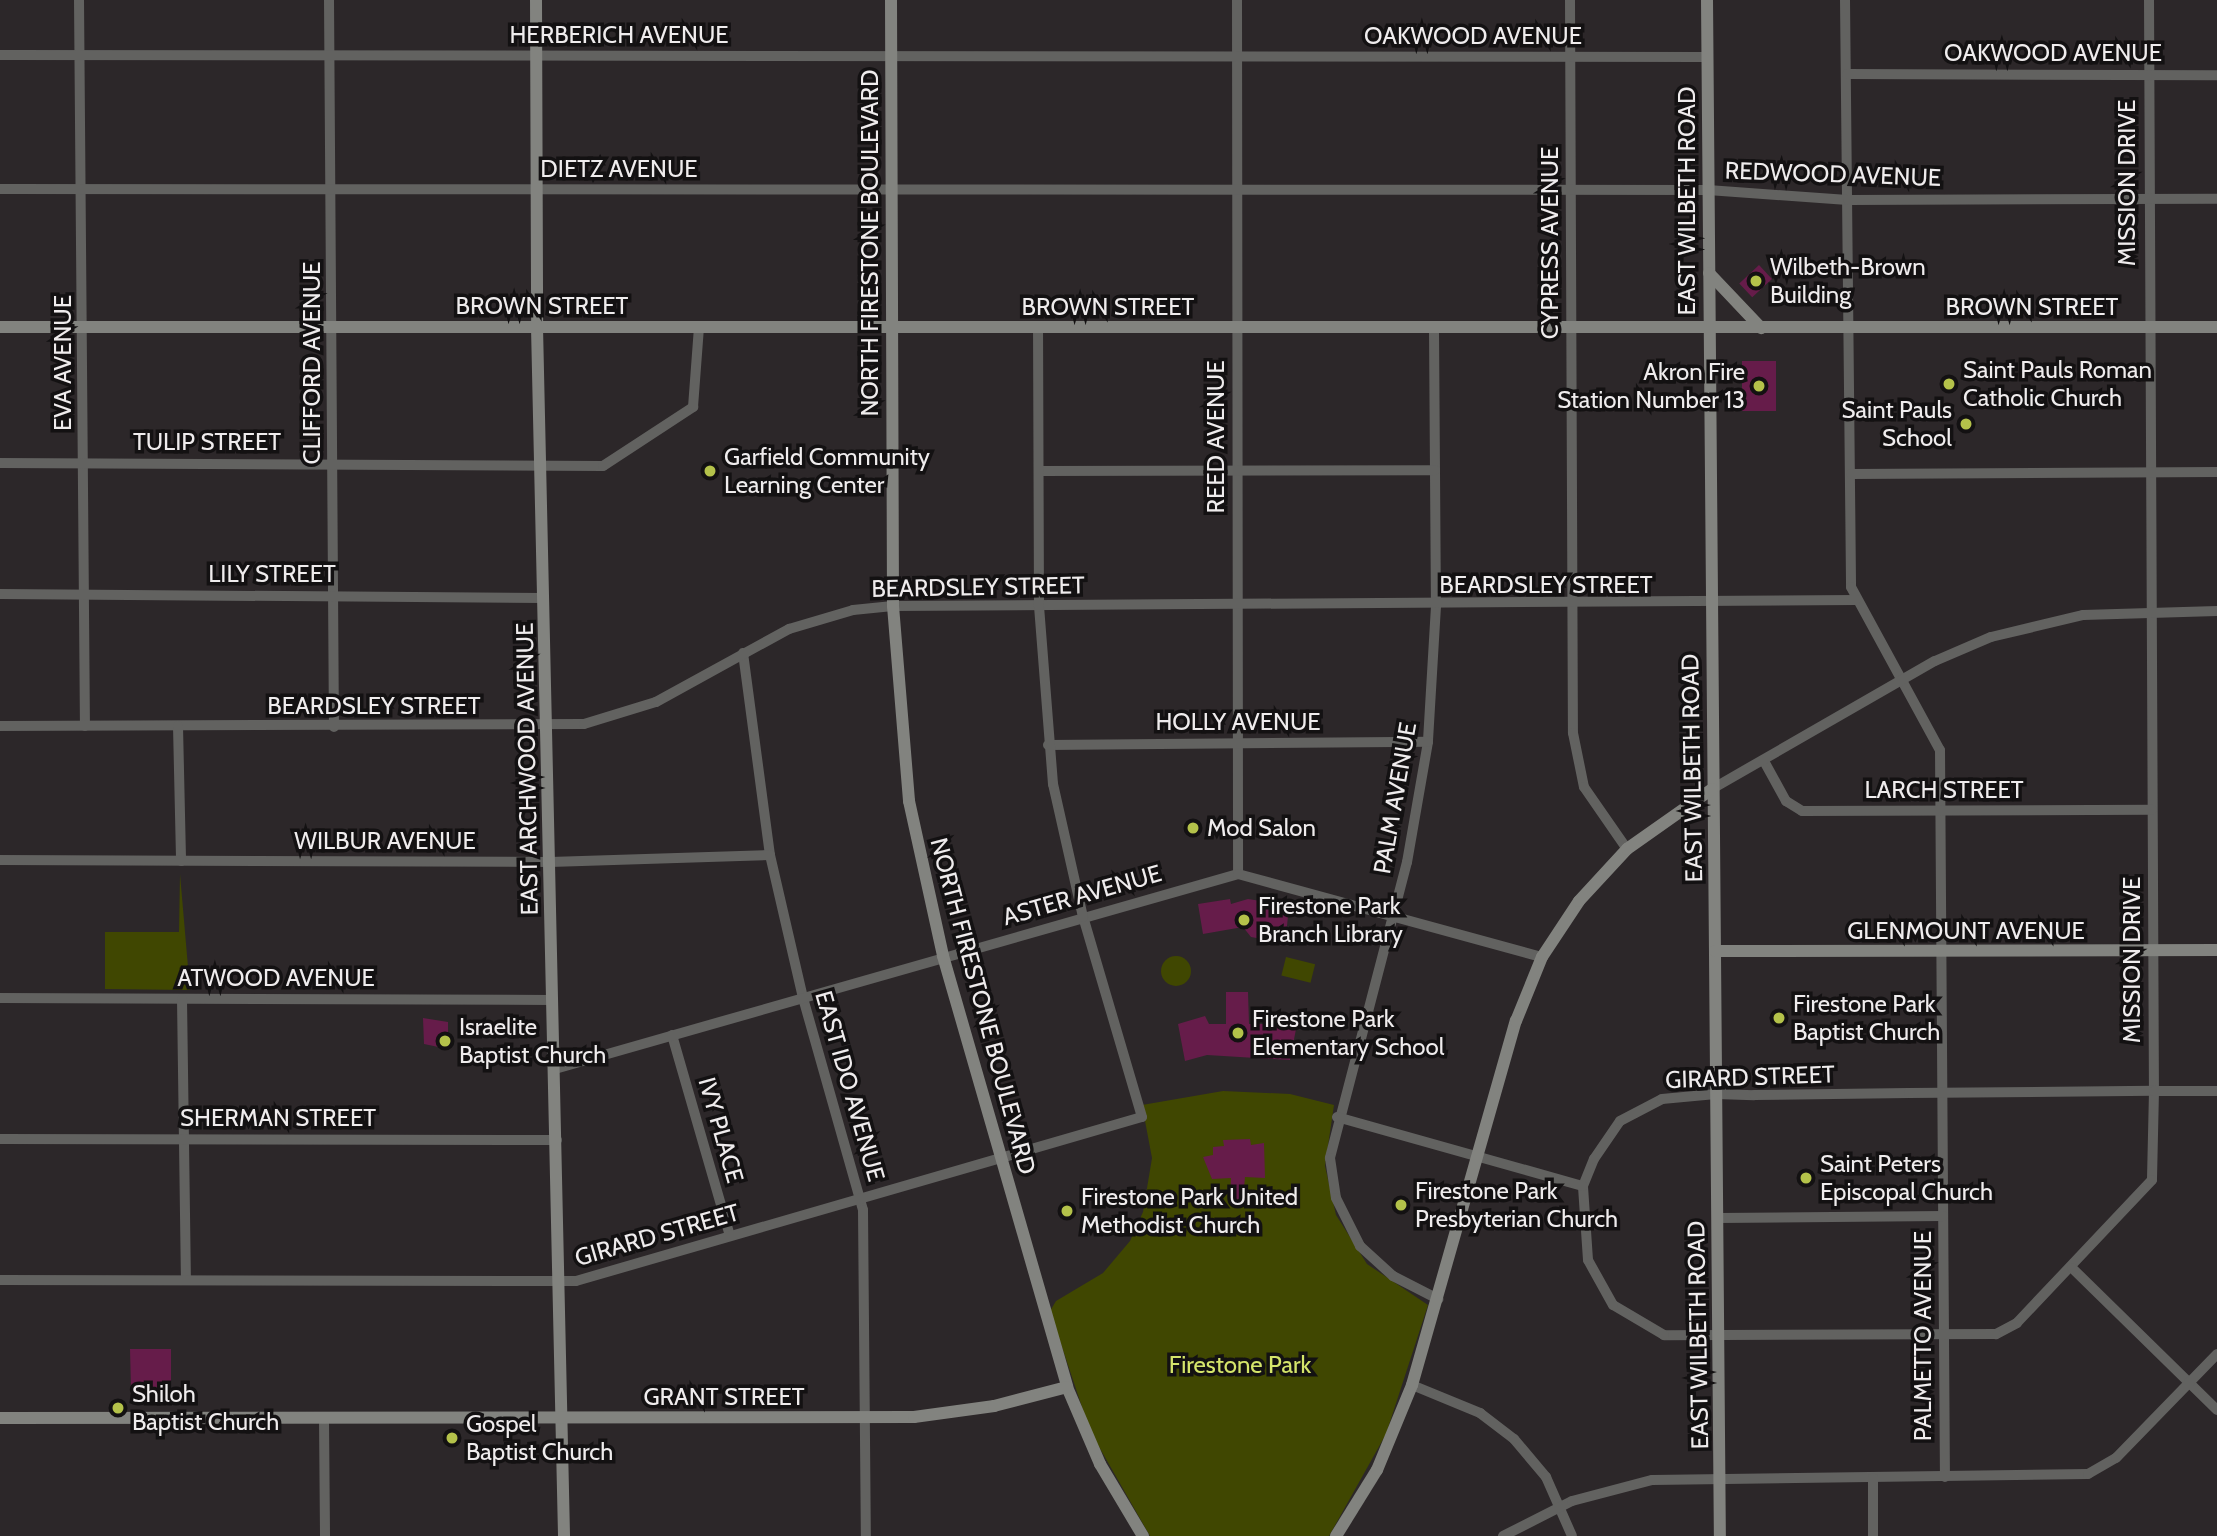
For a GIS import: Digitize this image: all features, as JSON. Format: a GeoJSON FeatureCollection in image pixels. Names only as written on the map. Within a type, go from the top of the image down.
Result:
{"type":"FeatureCollection","features":[{"type":"Feature","properties":{"kind":"main road","name":"EAST ARCHWOOD AVENUE"},"geometry":{"type":"LineString","coordinates":[[536,0],[537,327],[561,1282],[564,1536]]}},
{"type":"Feature","properties":{"kind":"main road","name":"NORTH FIRESTONE BOULEVARD"},"geometry":{"type":"LineString","coordinates":[[891,0],[893,607],[904,769],[943,956],[1067,1387],[1100,1464],[1143,1536]]}},
{"type":"Feature","properties":{"kind":"main road","name":"EAST WILBETH ROAD"},"geometry":{"type":"LineString","coordinates":[[1707,0],[1720,1536]]}},
{"type":"Feature","properties":{"kind":"main road"},"geometry":{"type":"LineString","coordinates":[[1709,273],[1762,328]]}},
{"type":"Feature","properties":{"kind":"main road","name":"BROWN STREET"},"geometry":{"type":"LineString","coordinates":[[0,327],[2217,327]]}},
{"type":"Feature","properties":{"kind":"main road"},"geometry":{"type":"LineString","coordinates":[[1336,1536],[1377,1470],[1412,1385],[1516,1021],[1542,957],[1579,901],[1627,849],[1712,789]]}},
{"type":"Feature","properties":{"kind":"main road","name":"GLENMOUNT AVENUE"},"geometry":{"type":"LineString","coordinates":[[1715,951],[2217,950]]}},
{"type":"Feature","properties":{"kind":"main road","name":"GRANT STREET"},"geometry":{"type":"LineString","coordinates":[[0,1418],[865,1418],[962,1412],[1067,1387]]}},
{"type":"Feature","properties":{"kind":"street","name":"EVA AVENUE"},"geometry":{"type":"LineString","coordinates":[[79,0],[84,327],[85,726]]}},
{"type":"Feature","properties":{"kind":"street","name":"CLIFFORD AVENUE"},"geometry":{"type":"LineString","coordinates":[[329,0],[334,327],[334,727]]}},
{"type":"Feature","properties":{"kind":"street","name":"REED AVENUE"},"geometry":{"type":"LineString","coordinates":[[1237,0],[1238,874]]}},
{"type":"Feature","properties":{"kind":"street","name":"CYPRESS AVENUE"},"geometry":{"type":"LineString","coordinates":[[1570,0],[1575,757],[1593,804],[1627,849]]}},
{"type":"Feature","properties":{"kind":"street","name":"PALMETTO AVENUE"},"geometry":{"type":"LineString","coordinates":[[1845,0],[1851,587],[1939,743],[1946,1336],[1945,1477]]}},
{"type":"Feature","properties":{"kind":"street","name":"MISSION DRIVE"},"geometry":{"type":"LineString","coordinates":[[1583,1186],[1588,1260],[1613,1305],[1664,1335],[1946,1336],[2010,1328],[2072,1268],[2152,1180],[2154,1091],[2148,328],[2149,0]]}},
{"type":"Feature","properties":{"kind":"street","name":"HERBERICH AVENUE"},"geometry":{"type":"LineString","coordinates":[[0,55],[1238,56]]}},
{"type":"Feature","properties":{"kind":"street","name":"OAKWOOD AVENUE"},"geometry":{"type":"LineString","coordinates":[[1238,56],[1707,57]]}},
{"type":"Feature","properties":{"kind":"street","name":"OAKWOOD AVENUE"},"geometry":{"type":"LineString","coordinates":[[1847,74],[2217,75]]}},
{"type":"Feature","properties":{"kind":"street","name":"DIETZ AVENUE"},"geometry":{"type":"LineString","coordinates":[[0,189],[1238,190]]}},
{"type":"Feature","properties":{"kind":"street","name":"REDWOOD AVENUE"},"geometry":{"type":"LineString","coordinates":[[1238,190],[1708,190],[1848,200],[2217,199]]}},
{"type":"Feature","properties":{"kind":"street","name":"TULIP STREET"},"geometry":{"type":"LineString","coordinates":[[0,463],[541,468],[616,461],[651,433],[683,418],[698,393],[699,328]]}},
{"type":"Feature","properties":{"kind":"street"},"geometry":{"type":"LineString","coordinates":[[1038,328],[1039,607],[1048,745],[1083,917]]}},
{"type":"Feature","properties":{"kind":"street","name":"PALM AVENUE"},"geometry":{"type":"LineString","coordinates":[[1434,329],[1436,606],[1428,742],[1394,916],[1337,1117],[1331,1174],[1349,1230],[1377,1264],[1438,1299]]}},
{"type":"Feature","properties":{"kind":"street"},"geometry":{"type":"LineString","coordinates":[[1039,471],[1435,470]]}},
{"type":"Feature","properties":{"kind":"street"},"geometry":{"type":"LineString","coordinates":[[1851,474],[2217,472]]}},
{"type":"Feature","properties":{"kind":"street","name":"LILY STREET"},"geometry":{"type":"LineString","coordinates":[[0,594],[543,598]]}},
{"type":"Feature","properties":{"kind":"street","name":"BEARDSLEY STREET"},"geometry":{"type":"LineString","coordinates":[[0,726],[547,727],[640,709],[743,653],[821,617],[893,607],[1711,605],[1856,600]]}},
{"type":"Feature","properties":{"kind":"street"},"geometry":{"type":"LineString","coordinates":[[1712,789],[1903,679],[1956,652],[2027,626],[2151,611],[2217,611]]}},
{"type":"Feature","properties":{"kind":"street","name":"EAST IDO AVENUE"},"geometry":{"type":"LineString","coordinates":[[743,653],[770,855],[803,998],[860,1199],[866,1536]]}},
{"type":"Feature","properties":{"kind":"street"},"geometry":{"type":"LineString","coordinates":[[178,726],[181,860]]}},
{"type":"Feature","properties":{"kind":"street","name":"HOLLY AVENUE"},"geometry":{"type":"LineString","coordinates":[[1048,745],[1428,742]]}},
{"type":"Feature","properties":{"kind":"street","name":"LARCH STREET"},"geometry":{"type":"LineString","coordinates":[[1764,761],[1786,801],[1802,811],[2152,810]]}},
{"type":"Feature","properties":{"kind":"street","name":"WILBUR AVENUE"},"geometry":{"type":"LineString","coordinates":[[0,860],[550,862],[770,855]]}},
{"type":"Feature","properties":{"kind":"street"},"geometry":{"type":"LineString","coordinates":[[1238,874],[1542,957]]}},
{"type":"Feature","properties":{"kind":"street","name":"ASTER AVENUE"},"geometry":{"type":"LineString","coordinates":[[555,1069],[943,956],[1238,874]]}},
{"type":"Feature","properties":{"kind":"street","name":"GIRARD STREET"},"geometry":{"type":"LineString","coordinates":[[0,1280],[561,1282],[1142,1117],[1083,917]]}},
{"type":"Feature","properties":{"kind":"street","name":"ATWOOD AVENUE"},"geometry":{"type":"LineString","coordinates":[[0,998],[552,1000]]}},
{"type":"Feature","properties":{"kind":"street"},"geometry":{"type":"LineString","coordinates":[[182,999],[186,1279]]}},
{"type":"Feature","properties":{"kind":"street","name":"IVY PLACE"},"geometry":{"type":"LineString","coordinates":[[672,1035],[730,1236]]}},
{"type":"Feature","properties":{"kind":"street","name":"GIRARD STREET"},"geometry":{"type":"LineString","coordinates":[[1583,1186],[1600,1146],[1620,1121],[1662,1099],[1716,1094],[2217,1091]]}},
{"type":"Feature","properties":{"kind":"street"},"geometry":{"type":"LineString","coordinates":[[1337,1117],[1583,1186]]}},
{"type":"Feature","properties":{"kind":"street","name":"SHERMAN STREET"},"geometry":{"type":"LineString","coordinates":[[0,1139],[557,1140]]}},
{"type":"Feature","properties":{"kind":"street"},"geometry":{"type":"LineString","coordinates":[[1717,1218],[1943,1216]]}},
{"type":"Feature","properties":{"kind":"street"},"geometry":{"type":"LineString","coordinates":[[2072,1268],[2217,1410]]}},
{"type":"Feature","properties":{"kind":"street"},"geometry":{"type":"LineString","coordinates":[[1503,1536],[1563,1505],[1618,1486],[1720,1478],[1945,1477],[2095,1472],[2217,1354]]}},
{"type":"Feature","properties":{"kind":"street"},"geometry":{"type":"LineString","coordinates":[[1412,1385],[1466,1406],[1502,1429],[1527,1453],[1563,1505],[1572,1536]]}},
{"type":"Feature","properties":{"kind":"street"},"geometry":{"type":"LineString","coordinates":[[324,1419],[325,1536]]}},
{"type":"Feature","properties":{"kind":"street"},"geometry":{"type":"LineString","coordinates":[[1872,1536],[1873,1478]]}},
{"type":"Feature","properties":{"kind":"green space"},"geometry":{"type":"Polygon","coordinates":[[[180,874],[190,990],[105,989],[105,932],[179,932],[180,874]]]}},
{"type":"Feature","properties":{"kind":"green space"},"geometry":{"type":"Polygon","coordinates":[[[1176,956],[1186,961],[1191,971],[1186,981],[1176,986],[1166,981],[1161,971],[1166,961],[1176,956]]]}},
{"type":"Feature","properties":{"kind":"green space"},"geometry":{"type":"Polygon","coordinates":[[[1286,957],[1315,964],[1311,983],[1281,975],[1286,957]]]}},
{"type":"Feature","properties":{"kind":"green space","name":"Firestone Park"},"geometry":{"type":"Polygon","coordinates":[[[1223,1091],[1290,1094],[1334,1105],[1325,1166],[1336,1215],[1367,1264],[1428,1305],[1386,1434],[1329,1536],[1150,1536],[1090,1431],[1050,1311],[1056,1301],[1103,1273],[1130,1241],[1143,1212],[1152,1158],[1142,1105],[1223,1091]]]}},
{"type":"Feature","properties":{"kind":"building","name":"Wilbeth-Brown Building"},"geometry":{"type":"Polygon","coordinates":[[[1759,265],[1772,279],[1752,297],[1739,283],[1759,265]]]}},
{"type":"Feature","properties":{"kind":"building","name":"Akron Fire Station Number 13"},"geometry":{"type":"Polygon","coordinates":[[[1742,361],[1776,361],[1776,411],[1742,411],[1742,361]]]}},
{"type":"Feature","properties":{"kind":"building","name":"Firestone Park Branch Library"},"geometry":{"type":"Polygon","coordinates":[[[1230,899],[1231,904],[1248,899],[1280,904],[1279,914],[1288,916],[1287,926],[1274,941],[1251,937],[1243,927],[1203,934],[1198,904],[1230,899]]]}},
{"type":"Feature","properties":{"kind":"building","name":"Firestone Park Elementary School"},"geometry":{"type":"Polygon","coordinates":[[[1226,992],[1248,992],[1249,1024],[1266,1024],[1270,1016],[1297,1024],[1290,1060],[1207,1055],[1185,1061],[1178,1024],[1205,1016],[1209,1024],[1226,1024],[1226,992]]]}},
{"type":"Feature","properties":{"kind":"building"},"geometry":{"type":"Polygon","coordinates":[[[423,1018],[448,1022],[448,1049],[424,1044],[423,1018]]]}},
{"type":"Feature","properties":{"kind":"building"},"geometry":{"type":"Polygon","coordinates":[[[1250,1139],[1251,1145],[1264,1143],[1265,1178],[1245,1177],[1243,1199],[1230,1200],[1231,1178],[1212,1179],[1203,1157],[1213,1155],[1213,1147],[1224,1146],[1223,1140],[1250,1139]]]}},
{"type":"Feature","properties":{"kind":"building","name":"Shiloh Baptist Church"},"geometry":{"type":"Polygon","coordinates":[[[130,1349],[171,1349],[171,1400],[145,1400],[144,1389],[131,1390],[130,1349]]]}},
{"type":"Feature","properties":{"kind":"place","name":"Wilbeth-Brown Building"},"geometry":{"type":"Point","coordinates":[1756,281]}},
{"type":"Feature","properties":{"kind":"place","name":"Saint Pauls Roman Catholic Church"},"geometry":{"type":"Point","coordinates":[1949,384]}},
{"type":"Feature","properties":{"kind":"place","name":"Akron Fire Station Number 13"},"geometry":{"type":"Point","coordinates":[1759,386]}},
{"type":"Feature","properties":{"kind":"place","name":"Saint Pauls School"},"geometry":{"type":"Point","coordinates":[1966,424]}},
{"type":"Feature","properties":{"kind":"place","name":"Garfield Community Learning Center"},"geometry":{"type":"Point","coordinates":[710,471]}},
{"type":"Feature","properties":{"kind":"place","name":"Mod Salon"},"geometry":{"type":"Point","coordinates":[1193,828]}},
{"type":"Feature","properties":{"kind":"place","name":"Firestone Park Branch Library"},"geometry":{"type":"Point","coordinates":[1244,920]}},
{"type":"Feature","properties":{"kind":"place","name":"Firestone Park Baptist Church"},"geometry":{"type":"Point","coordinates":[1779,1018]}},
{"type":"Feature","properties":{"kind":"place","name":"Firestone Park Elementary School"},"geometry":{"type":"Point","coordinates":[1238,1033]}},
{"type":"Feature","properties":{"kind":"place","name":"Israelite Baptist Church"},"geometry":{"type":"Point","coordinates":[445,1041]}},
{"type":"Feature","properties":{"kind":"place","name":"Saint Peters Episcopal Church"},"geometry":{"type":"Point","coordinates":[1806,1178]}},
{"type":"Feature","properties":{"kind":"place","name":"Firestone Park Presbyterian Church"},"geometry":{"type":"Point","coordinates":[1401,1205]}},
{"type":"Feature","properties":{"kind":"place","name":"Firestone Park United Methodist Church"},"geometry":{"type":"Point","coordinates":[1067,1211]}},
{"type":"Feature","properties":{"kind":"place","name":"Shiloh Baptist Church"},"geometry":{"type":"Point","coordinates":[118,1408]}},
{"type":"Feature","properties":{"kind":"place","name":"Gospel Baptist Church"},"geometry":{"type":"Point","coordinates":[452,1438]}}]}
